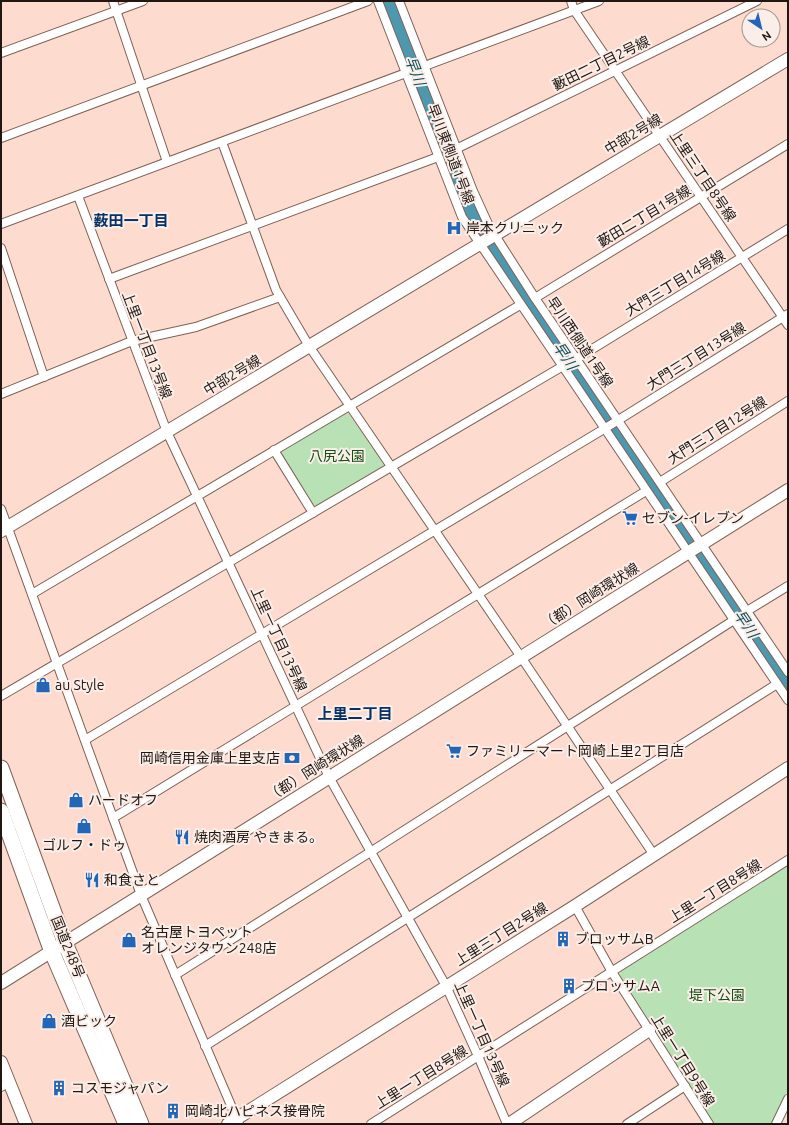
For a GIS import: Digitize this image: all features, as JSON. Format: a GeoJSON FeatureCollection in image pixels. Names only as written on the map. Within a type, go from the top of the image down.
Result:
{"type":"FeatureCollection","features":[{"type":"Feature","properties":{"kind":"highway","name":"国道248号"},"geometry":{"type":"LineString","coordinates":[[1,768],[65,943],[141,1124]]}},
{"type":"Feature","properties":{"kind":"highway","name":"国道248号"},"geometry":{"type":"LineString","coordinates":[[1,811],[52,952],[126,1124]]}},
{"type":"Feature","properties":{"kind":"street"},"geometry":{"type":"LineString","coordinates":[[113,1],[168,162]]}},
{"type":"Feature","properties":{"kind":"street"},"geometry":{"type":"LineString","coordinates":[[1,53],[143,1]]}},
{"type":"Feature","properties":{"kind":"street"},"geometry":{"type":"LineString","coordinates":[[1,138],[368,1]]}},
{"type":"Feature","properties":{"kind":"street","name":"早川東側道1号線"},"geometry":{"type":"LineString","coordinates":[[378,1],[462,217],[788,700]]}},
{"type":"Feature","properties":{"kind":"street","name":"早川西側道1号線"},"geometry":{"type":"LineString","coordinates":[[399,1],[472,191],[494,235],[747,611],[785,663],[788,672]]}},
{"type":"Feature","properties":{"kind":"street","name":"上里三丁目8号線"},"geometry":{"type":"LineString","coordinates":[[571,1],[574,10],[615,71],[742,257],[786,316],[788,325]]}},
{"type":"Feature","properties":{"kind":"street"},"geometry":{"type":"LineString","coordinates":[[1,224],[599,1]]}},
{"type":"Feature","properties":{"kind":"street","name":"藪田二丁目2号線"},"geometry":{"type":"LineString","coordinates":[[456,149],[756,1]]}},
{"type":"Feature","properties":{"kind":"street","name":"中部2号線"},"geometry":{"type":"LineString","coordinates":[[4,529],[788,59]]}},
{"type":"Feature","properties":{"kind":"street"},"geometry":{"type":"LineString","coordinates":[[222,142],[280,297],[309,346],[654,855]]}},
{"type":"Feature","properties":{"kind":"street","name":"藪田二丁目1号線"},"geometry":{"type":"LineString","coordinates":[[535,298],[788,144]]}},
{"type":"Feature","properties":{"kind":"street"},"geometry":{"type":"LineString","coordinates":[[108,279],[438,157]]}},
{"type":"Feature","properties":{"kind":"street","name":"上里一丁目13号線"},"geometry":{"type":"LineString","coordinates":[[78,196],[108,279],[167,432],[330,777],[446,986],[508,1124]]}},
{"type":"Feature","properties":{"kind":"street","name":"大門三丁目14号線"},"geometry":{"type":"LineString","coordinates":[[576,359],[788,229]]}},
{"type":"Feature","properties":{"kind":"street"},"geometry":{"type":"LineString","coordinates":[[1,248],[44,377]]}},
{"type":"Feature","properties":{"kind":"street"},"geometry":{"type":"LineString","coordinates":[[1,394],[132,341],[196,327],[280,297]]}},
{"type":"Feature","properties":{"kind":"street"},"geometry":{"type":"LineString","coordinates":[[32,594],[520,305]]}},
{"type":"Feature","properties":{"kind":"street","name":"大門三丁目13号線"},"geometry":{"type":"LineString","coordinates":[[84,740],[435,531],[786,316]]}},
{"type":"Feature","properties":{"kind":"street"},"geometry":{"type":"LineString","coordinates":[[1,696],[562,366]]}},
{"type":"Feature","properties":{"kind":"street","name":"大門三丁目12号線"},"geometry":{"type":"LineString","coordinates":[[660,482],[788,401]]}},
{"type":"Feature","properties":{"kind":"street"},"geometry":{"type":"LineString","coordinates":[[274,450],[313,513]]}},
{"type":"Feature","properties":{"kind":"street"},"geometry":{"type":"LineString","coordinates":[[113,818],[646,490]]}},
{"type":"Feature","properties":{"kind":"street","name":"（都）岡崎環状線"},"geometry":{"type":"LineString","coordinates":[[1,983],[788,490]]}},
{"type":"Feature","properties":{"kind":"street"},"geometry":{"type":"LineString","coordinates":[[1,509],[4,529],[32,594],[141,895],[205,1046],[235,1122]]}},
{"type":"Feature","properties":{"kind":"street"},"geometry":{"type":"LineString","coordinates":[[747,611],[788,586]]}},
{"type":"Feature","properties":{"kind":"street"},"geometry":{"type":"LineString","coordinates":[[175,975],[734,620]]}},
{"type":"Feature","properties":{"kind":"street"},"geometry":{"type":"LineString","coordinates":[[205,1046],[777,684]]}},
{"type":"Feature","properties":{"kind":"street","name":"上里三丁目2号線"},"geometry":{"type":"LineString","coordinates":[[235,1122],[446,986],[575,906],[788,768]]}},
{"type":"Feature","properties":{"kind":"street","name":"上里一丁目8号線"},"geometry":{"type":"LineString","coordinates":[[371,1124],[788,860]]}},
{"type":"Feature","properties":{"kind":"street","name":"上里一丁目9号線"},"geometry":{"type":"LineString","coordinates":[[575,906],[612,972],[709,1124]]}},
{"type":"Feature","properties":{"kind":"street"},"geometry":{"type":"LineString","coordinates":[[508,1124],[649,1030]]}},
{"type":"Feature","properties":{"kind":"street"},"geometry":{"type":"LineString","coordinates":[[1,1062],[5,1084],[26,1124]]}},
{"type":"Feature","properties":{"kind":"street"},"geometry":{"type":"LineString","coordinates":[[627,1124],[685,1086]]}},
{"type":"Feature","properties":{"kind":"street"},"geometry":{"type":"LineString","coordinates":[[776,1124],[788,1099]]}},
{"type":"Feature","properties":{"kind":"green space","name":"八尻公園"},"geometry":{"type":"Polygon","coordinates":[[[346,413],[349,414],[384,464],[383,467],[316,506],[311,505],[280,456],[282,451],[346,413]]]}},
{"type":"Feature","properties":{"kind":"green space","name":"堤下公園"},"geometry":{"type":"Polygon","coordinates":[[[788,864],[788,1090],[771,1124],[714,1124],[620,975],[621,970],[788,864]]]}},
{"type":"Feature","properties":{"kind":"waterway","name":"早川"},"geometry":{"type":"LineString","coordinates":[[388,1],[466,201],[480,229],[788,686]]}},
{"type":"Feature","properties":{"kind":"place","name":"岸本クリニック"},"geometry":{"type":"Point","coordinates":[454,228]}},
{"type":"Feature","properties":{"kind":"place","name":"セブン-イレブン"},"geometry":{"type":"Point","coordinates":[630,518]}},
{"type":"Feature","properties":{"kind":"place","name":"au Style"},"geometry":{"type":"Point","coordinates":[43,685]}},
{"type":"Feature","properties":{"kind":"place","name":"ファミリーマート岡崎上里2丁目店"},"geometry":{"type":"Point","coordinates":[454,751]}},
{"type":"Feature","properties":{"kind":"place","name":"岡崎信用金庫上里支店"},"geometry":{"type":"Point","coordinates":[292,758]}},
{"type":"Feature","properties":{"kind":"place","name":"ハードオフ"},"geometry":{"type":"Point","coordinates":[76,800]}},
{"type":"Feature","properties":{"kind":"place","name":"ゴルフ・ドゥ"},"geometry":{"type":"Point","coordinates":[84,826]}},
{"type":"Feature","properties":{"kind":"place","name":"焼肉酒房 やきまる。"},"geometry":{"type":"Point","coordinates":[182,837]}},
{"type":"Feature","properties":{"kind":"place","name":"和食さと"},"geometry":{"type":"Point","coordinates":[92,880]}},
{"type":"Feature","properties":{"kind":"place","name":"ブロッサムB"},"geometry":{"type":"Point","coordinates":[563,939]}},
{"type":"Feature","properties":{"kind":"place","name":"名古屋トヨペット オレンジタウン248店"},"geometry":{"type":"Point","coordinates":[129,940]}},
{"type":"Feature","properties":{"kind":"place","name":"ブロッサムA"},"geometry":{"type":"Point","coordinates":[569,986]}},
{"type":"Feature","properties":{"kind":"place","name":"酒ビック"},"geometry":{"type":"Point","coordinates":[49,1021]}},
{"type":"Feature","properties":{"kind":"place","name":"コスモジャパン"},"geometry":{"type":"Point","coordinates":[59,1088]}},
{"type":"Feature","properties":{"kind":"place","name":"岡崎北ハピネス接骨院"},"geometry":{"type":"Point","coordinates":[173,1111]}},
{"type":"Feature","properties":{"kind":"district","name":"薮田一丁目"},"geometry":{"type":"Point","coordinates":[131,221]}},
{"type":"Feature","properties":{"kind":"district","name":"上里二丁目"},"geometry":{"type":"Point","coordinates":[355,714]}}]}
